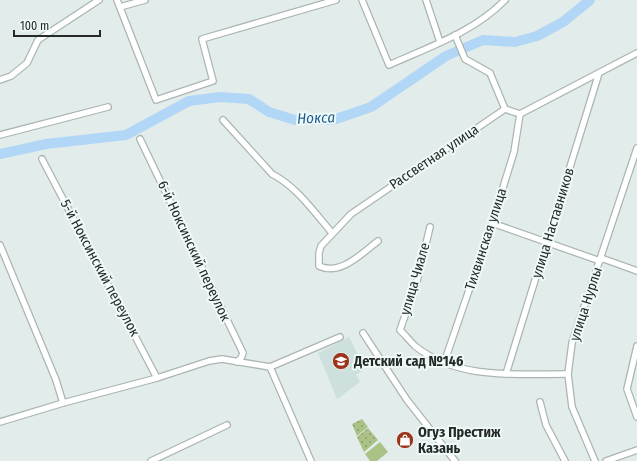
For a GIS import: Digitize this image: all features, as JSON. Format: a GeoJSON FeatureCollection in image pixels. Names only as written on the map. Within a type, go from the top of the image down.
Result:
{"type":"FeatureCollection","features":[{"type":"Feature","properties":{"kind":"street"},"geometry":{"type":"LineString","coordinates":[[0,80],[11,76],[27,63],[38,40],[99,0]]}},
{"type":"Feature","properties":{"kind":"street"},"geometry":{"type":"LineString","coordinates":[[117,0],[156,100],[213,82],[202,38],[336,0]]}},
{"type":"Feature","properties":{"kind":"street"},"geometry":{"type":"LineString","coordinates":[[120,7],[145,0]]}},
{"type":"Feature","properties":{"kind":"street"},"geometry":{"type":"LineString","coordinates":[[362,0],[389,65],[455,35],[492,14],[505,0]]}},
{"type":"Feature","properties":{"kind":"street"},"geometry":{"type":"LineString","coordinates":[[426,0],[440,42]]}},
{"type":"Feature","properties":{"kind":"street"},"geometry":{"type":"LineString","coordinates":[[455,35],[465,59],[490,73],[505,109],[520,114],[637,53]]}},
{"type":"Feature","properties":{"kind":"street","name":"улица Наставников"},"geometry":{"type":"LineString","coordinates":[[506,374],[599,73]]}},
{"type":"Feature","properties":{"kind":"street"},"geometry":{"type":"LineString","coordinates":[[0,135],[108,107]]}},
{"type":"Feature","properties":{"kind":"street","name":"Рассветная улица"},"geometry":{"type":"LineString","coordinates":[[378,241],[345,266],[324,268],[319,266],[319,253],[321,246],[351,214],[505,109]]}},
{"type":"Feature","properties":{"kind":"street","name":"Тихвинская улица"},"geometry":{"type":"LineString","coordinates":[[444,363],[492,223],[514,152],[520,114]]}},
{"type":"Feature","properties":{"kind":"street"},"geometry":{"type":"LineString","coordinates":[[223,120],[272,174],[286,184],[332,233]]}},
{"type":"Feature","properties":{"kind":"street","name":"6-й Ноксинский переулок"},"geometry":{"type":"LineString","coordinates":[[140,139],[243,353],[237,362]]}},
{"type":"Feature","properties":{"kind":"street","name":"улица Нурлы"},"geometry":{"type":"LineString","coordinates":[[594,461],[572,407],[568,374],[572,343],[637,148]]}},
{"type":"Feature","properties":{"kind":"street","name":"5-й Ноксинский переулок"},"geometry":{"type":"LineString","coordinates":[[42,159],[158,378]]}},
{"type":"Feature","properties":{"kind":"street"},"geometry":{"type":"LineString","coordinates":[[492,223],[546,243],[637,271]]}},
{"type":"Feature","properties":{"kind":"street","name":"улица Чиале"},"geometry":{"type":"LineString","coordinates":[[430,227],[417,281],[400,330],[416,346],[444,363]]}},
{"type":"Feature","properties":{"kind":"street"},"geometry":{"type":"LineString","coordinates":[[0,245],[56,380],[63,403]]}},
{"type":"Feature","properties":{"kind":"street"},"geometry":{"type":"LineString","coordinates":[[363,333],[406,398],[455,461]]}},
{"type":"Feature","properties":{"kind":"street"},"geometry":{"type":"LineString","coordinates":[[0,422],[63,403],[158,378],[209,361],[222,359],[270,367],[340,337]]}},
{"type":"Feature","properties":{"kind":"street"},"geometry":{"type":"LineString","coordinates":[[637,346],[627,389],[637,417]]}},
{"type":"Feature","properties":{"kind":"street"},"geometry":{"type":"LineString","coordinates":[[444,363],[463,369],[506,374],[568,374]]}},
{"type":"Feature","properties":{"kind":"street"},"geometry":{"type":"LineString","coordinates":[[270,367],[311,461]]}},
{"type":"Feature","properties":{"kind":"street"},"geometry":{"type":"LineString","coordinates":[[540,402],[546,425],[566,461]]}},
{"type":"Feature","properties":{"kind":"street"},"geometry":{"type":"LineString","coordinates":[[151,461],[227,426]]}},
{"type":"Feature","properties":{"kind":"street"},"geometry":{"type":"LineString","coordinates":[[606,461],[637,450]]}},
{"type":"Feature","properties":{"kind":"shaded area","name":"Детский сад №146"},"geometry":{"type":"Polygon","coordinates":[[[349,337],[365,369],[356,375],[360,382],[337,399],[318,353],[349,337]]]}},
{"type":"Feature","properties":{"kind":"green space"},"geometry":{"type":"Polygon","coordinates":[[[362,419],[368,427],[357,436],[352,424],[362,419]]]}},
{"type":"Feature","properties":{"kind":"green space"},"geometry":{"type":"Polygon","coordinates":[[[368,428],[378,440],[364,452],[357,437],[368,428]]]}},
{"type":"Feature","properties":{"kind":"green space"},"geometry":{"type":"Polygon","coordinates":[[[380,442],[388,452],[377,461],[370,461],[365,454],[380,442]]]}},
{"type":"Feature","properties":{"kind":"waterway","name":"Нокса"},"geometry":{"type":"LineString","coordinates":[[0,154],[46,144],[126,135],[189,101],[220,97],[249,99],[269,112],[295,120],[333,120],[371,107],[446,56],[483,40],[515,42],[537,36],[563,22],[590,0]]}},
{"type":"Feature","properties":{"kind":"place","name":"Детский сад №146"},"geometry":{"type":"Point","coordinates":[341,361]}},
{"type":"Feature","properties":{"kind":"place","name":"Огуз Престиж Казань"},"geometry":{"type":"Point","coordinates":[405,440]}}]}
